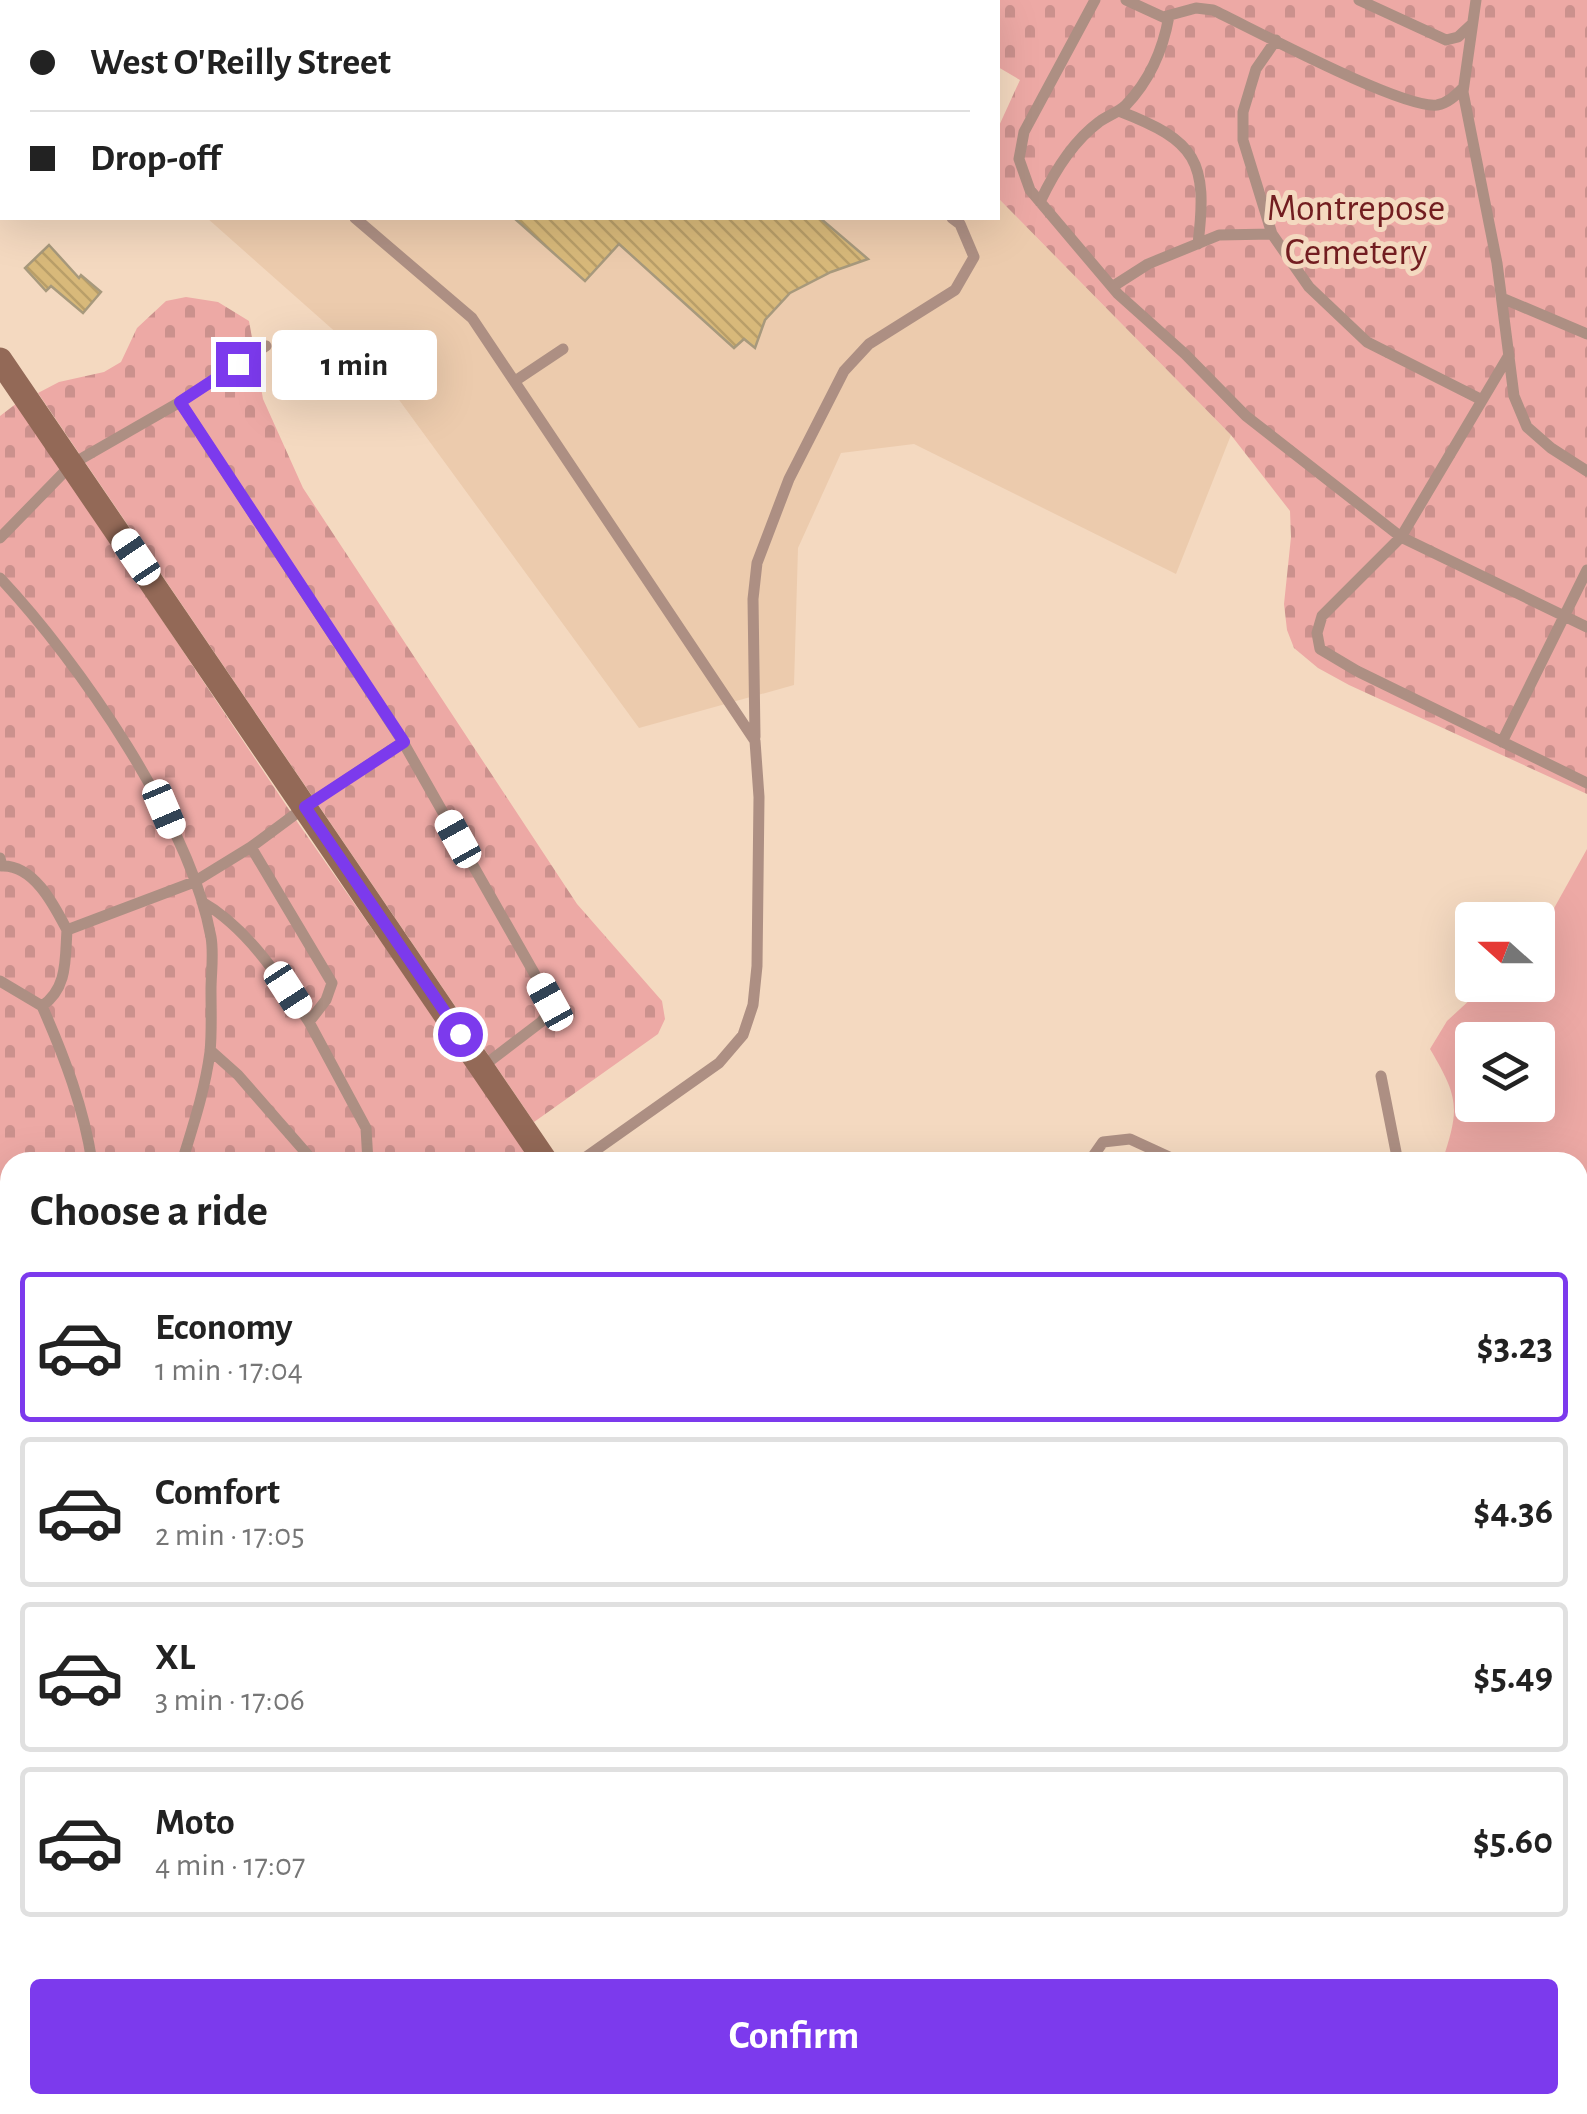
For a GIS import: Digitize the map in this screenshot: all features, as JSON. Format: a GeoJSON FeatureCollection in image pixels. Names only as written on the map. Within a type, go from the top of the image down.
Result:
{"type":"FeatureCollection","features":[{"type":"Feature","properties":{"kind":"street"},"geometry":{"type":"LineString","coordinates":[[0,360],[539,1152]]}},
{"type":"Feature","properties":{"kind":"lane"},"geometry":{"type":"LineString","coordinates":[[1094,0],[1024,132],[1019,160],[1030,190],[1112,287],[1246,416],[1401,537],[1587,627]]}},
{"type":"Feature","properties":{"kind":"lane"},"geometry":{"type":"LineString","coordinates":[[1126,0],[1164,18],[1196,8],[1213,10],[1418,104],[1450,101],[1463,88]]}},
{"type":"Feature","properties":{"kind":"lane"},"geometry":{"type":"LineString","coordinates":[[1359,0],[1446,40],[1458,37],[1472,24]]}},
{"type":"Feature","properties":{"kind":"lane"},"geometry":{"type":"LineString","coordinates":[[1476,0],[1463,88],[1502,298],[1514,396],[1528,427],[1587,472]]}},
{"type":"Feature","properties":{"kind":"lane"},"geometry":{"type":"LineString","coordinates":[[1040,202],[1054,171],[1073,148],[1136,94],[1164,46],[1169,16]]}},
{"type":"Feature","properties":{"kind":"lane"},"geometry":{"type":"LineString","coordinates":[[1276,40],[1256,69],[1243,112],[1244,140],[1272,234],[1308,287],[1367,342],[1482,400]]}},
{"type":"Feature","properties":{"kind":"lane"},"geometry":{"type":"LineString","coordinates":[[1118,112],[1146,122],[1186,146],[1198,170],[1203,203],[1198,244]]}},
{"type":"Feature","properties":{"kind":"lane"},"geometry":{"type":"LineString","coordinates":[[357,220],[472,318],[755,741]]}},
{"type":"Feature","properties":{"kind":"lane"},"geometry":{"type":"LineString","coordinates":[[593,1152],[719,1063],[734,1047],[748,1022],[757,966],[759,797],[753,599],[757,563],[767,530],[844,370],[869,344],[956,290],[974,257],[955,220]]}},
{"type":"Feature","properties":{"kind":"lane"},"geometry":{"type":"LineString","coordinates":[[1112,287],[1148,264],[1219,235],[1272,234]]}},
{"type":"Feature","properties":{"kind":"lane"},"geometry":{"type":"LineString","coordinates":[[1502,298],[1587,334]]}},
{"type":"Feature","properties":{"kind":"lane"},"geometry":{"type":"LineString","coordinates":[[0,538],[72,464],[180,402],[266,346]]}},
{"type":"Feature","properties":{"kind":"lane"},"geometry":{"type":"LineString","coordinates":[[515,381],[563,349]]}},
{"type":"Feature","properties":{"kind":"lane"},"geometry":{"type":"LineString","coordinates":[[1509,355],[1401,537],[1322,616],[1317,633],[1320,649],[1357,671],[1587,783]]}},
{"type":"Feature","properties":{"kind":"lane"},"geometry":{"type":"LineString","coordinates":[[180,402],[404,742],[550,1002],[548,1014],[541,1022],[482,1067]]}},
{"type":"Feature","properties":{"kind":"lane"},"geometry":{"type":"LineString","coordinates":[[1502,742],[1587,570]]}},
{"type":"Feature","properties":{"kind":"lane"},"geometry":{"type":"LineString","coordinates":[[0,578],[39,620],[124,744],[164,809],[202,902],[212,941],[210,1050],[185,1152]]}},
{"type":"Feature","properties":{"kind":"lane"},"geometry":{"type":"LineString","coordinates":[[67,930],[194,882],[252,847],[404,742]]}},
{"type":"Feature","properties":{"kind":"lane"},"geometry":{"type":"LineString","coordinates":[[252,847],[332,984],[326,1000],[309,1022]]}},
{"type":"Feature","properties":{"kind":"lane"},"geometry":{"type":"LineString","coordinates":[[1,864],[12,866],[35,881],[54,904],[67,930],[62,983],[53,998],[42,1006]]}},
{"type":"Feature","properties":{"kind":"lane"},"geometry":{"type":"LineString","coordinates":[[202,902],[236,927],[288,990],[366,1128],[367,1152]]}},
{"type":"Feature","properties":{"kind":"lane"},"geometry":{"type":"LineString","coordinates":[[0,981],[42,1006],[88,1130],[91,1152]]}},
{"type":"Feature","properties":{"kind":"lane"},"geometry":{"type":"LineString","coordinates":[[210,1050],[238,1075],[305,1152]]}},
{"type":"Feature","properties":{"kind":"lane"},"geometry":{"type":"LineString","coordinates":[[1381,1076],[1396,1152]]}},
{"type":"Feature","properties":{"kind":"lane"},"geometry":{"type":"LineString","coordinates":[[1096,1152],[1103,1142],[1130,1139],[1158,1152]]}},
{"type":"Feature","properties":{"kind":"shaded area"},"geometry":{"type":"Polygon","coordinates":[[[1000,200],[1231,435],[1176,574],[914,444],[841,453],[798,548],[794,685],[639,728],[375,367],[209,220],[1000,220],[1000,200]]]}},
{"type":"Feature","properties":{"kind":"green space","name":"Montrepose Cemetery"},"geometry":{"type":"Polygon","coordinates":[[[1000,0],[1587,0],[1587,794],[1349,685],[1318,668],[1294,648],[1284,604],[1290,511],[1231,435],[1000,200],[1000,124],[1020,80],[1000,68],[1000,0]]]}},
{"type":"Feature","properties":{"kind":"green space"},"geometry":{"type":"Polygon","coordinates":[[[186,297],[218,302],[249,321],[263,399],[303,488],[577,904],[662,1001],[665,1019],[658,1034],[534,1122],[38,393],[59,382],[104,372],[121,362],[137,328],[166,301],[186,297]]]}},
{"type":"Feature","properties":{"kind":"green space"},"geometry":{"type":"Polygon","coordinates":[[[17,403],[298,823],[528,1152],[0,1152],[0,416],[17,403]]]}},
{"type":"Feature","properties":{"kind":"green space"},"geometry":{"type":"Polygon","coordinates":[[[1587,849],[1587,1152],[1445,1152],[1454,1104],[1447,1080],[1430,1049],[1447,1021],[1468,1002],[1555,1002],[1555,906],[1587,849]]]}},
{"type":"Feature","properties":{"kind":"building"},"geometry":{"type":"Polygon","coordinates":[[[516,220],[822,220],[868,259],[790,293],[765,320],[755,348],[744,339],[734,348],[619,244],[585,281],[516,220]]]}},
{"type":"Feature","properties":{"kind":"building"},"geometry":{"type":"Polygon","coordinates":[[[49,245],[79,278],[81,275],[101,292],[83,313],[51,286],[46,291],[25,268],[49,245]]]}},
{"type":"Feature","properties":{"kind":"route"},"geometry":{"type":"LineString","coordinates":[[238,364],[180,402],[404,742],[305,807],[460,1034]]}}]}
